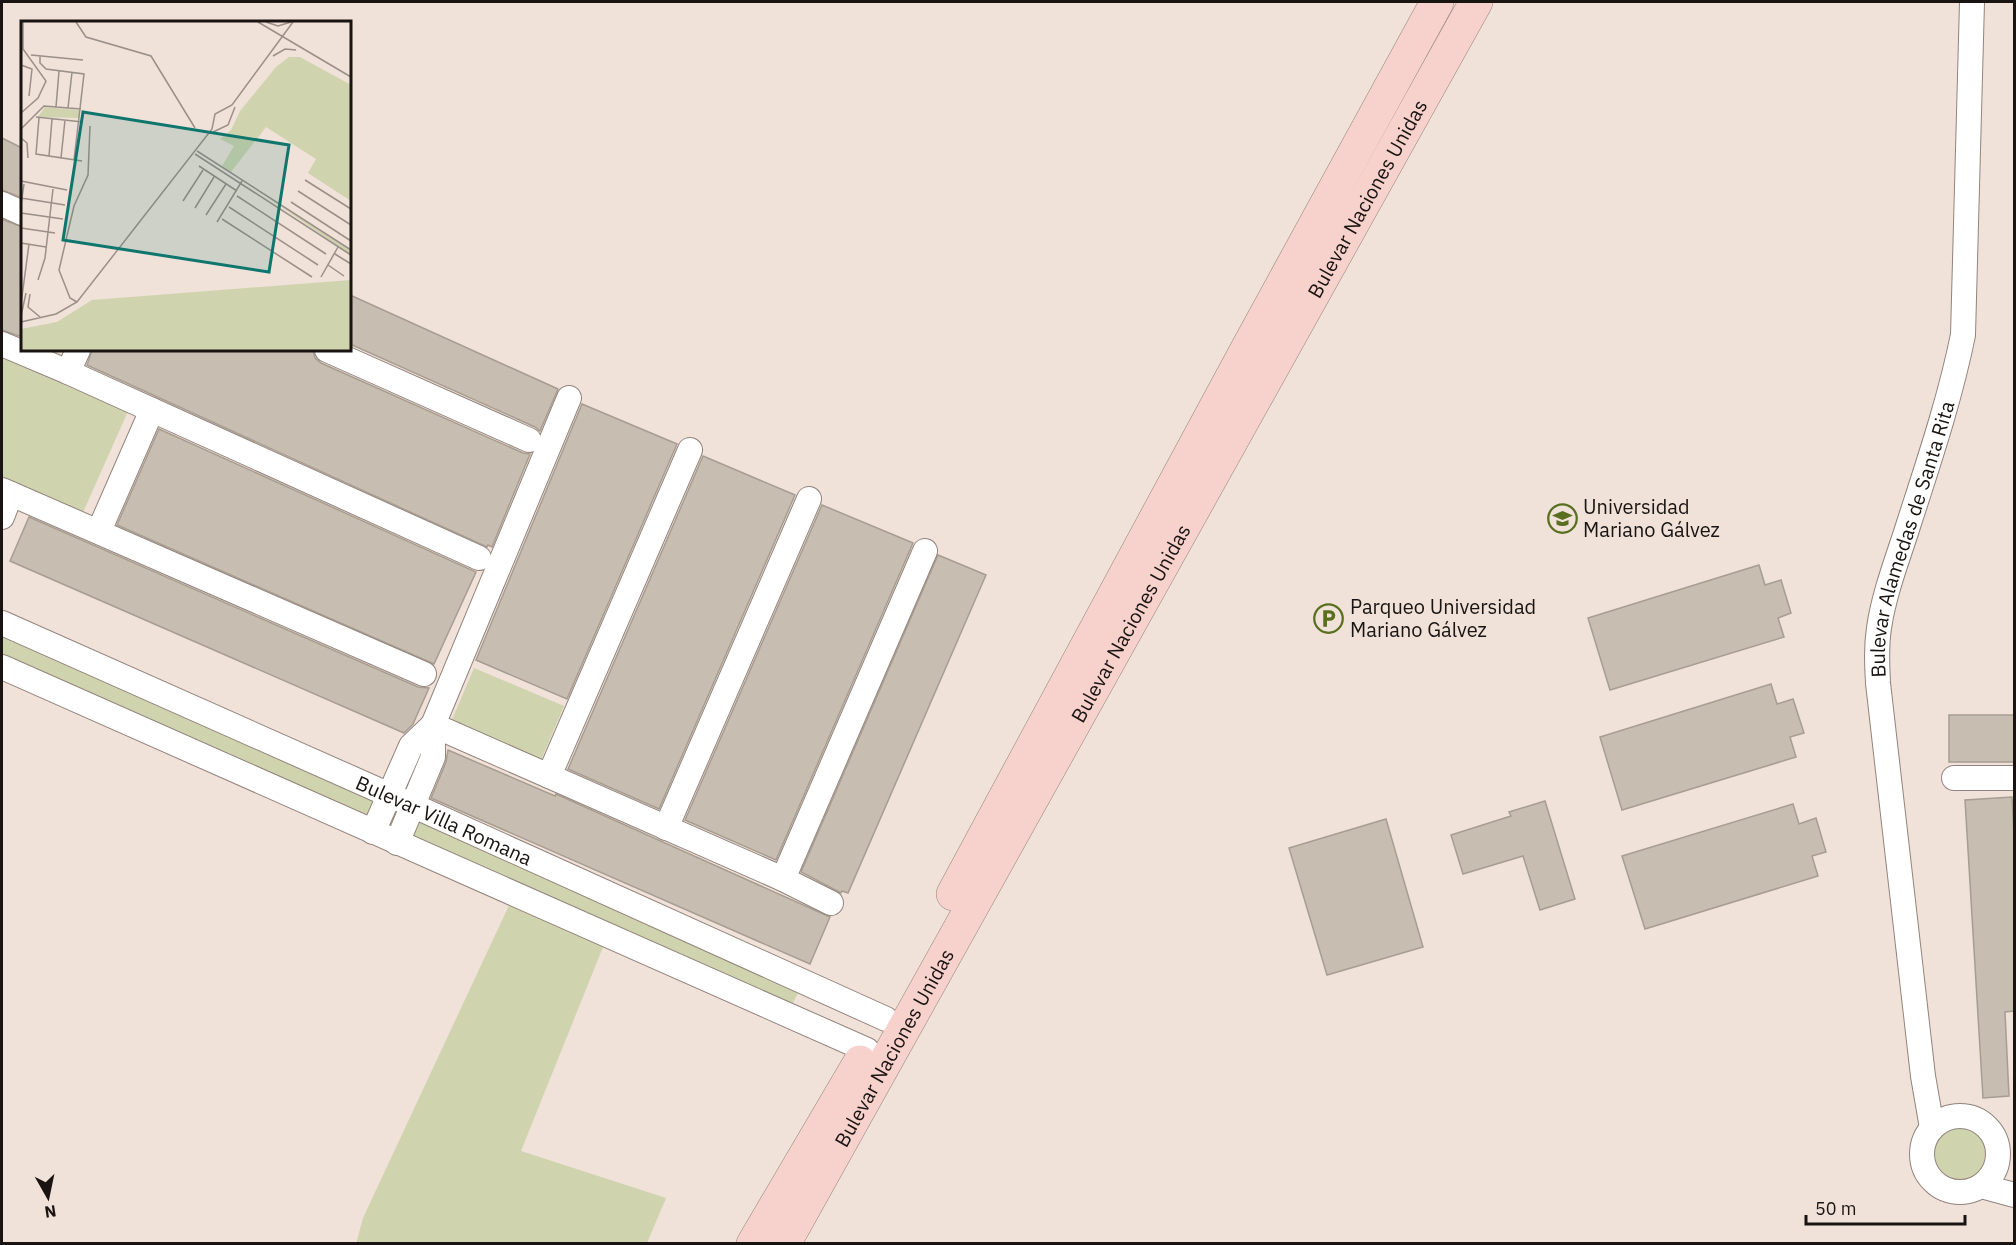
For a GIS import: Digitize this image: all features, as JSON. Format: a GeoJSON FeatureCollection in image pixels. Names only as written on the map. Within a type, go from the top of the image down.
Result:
{"type":"FeatureCollection","features":[{"type":"Feature","properties":{"kind":"main road","name":"Bulevar Naciones Unidas"},"geometry":{"type":"LineString","coordinates":[[753,1244],[886,1019],[1437,2]]}},
{"type":"Feature","properties":{"kind":"main road","name":"Bulevar Naciones Unidas"},"geometry":{"type":"LineString","coordinates":[[784,1244],[1476,2]]}},
{"type":"Feature","properties":{"kind":"street","name":"Bulevar Alamedas de Santa Rita"},"geometry":{"type":"LineString","coordinates":[[1932,1128],[1923,1076],[1876,654],[1878,629],[1885,599],[1952,383],[1963,334],[1972,2]]}},
{"type":"Feature","properties":{"kind":"street"},"geometry":{"type":"LineString","coordinates":[[2,204],[21,213]]}},
{"type":"Feature","properties":{"kind":"street"},"geometry":{"type":"LineString","coordinates":[[2,344],[479,558]]}},
{"type":"Feature","properties":{"kind":"street"},"geometry":{"type":"LineString","coordinates":[[68,372],[78,351]]}},
{"type":"Feature","properties":{"kind":"street"},"geometry":{"type":"LineString","coordinates":[[329,351],[529,440]]}},
{"type":"Feature","properties":{"kind":"street"},"geometry":{"type":"LineString","coordinates":[[397,843],[433,757],[433,725],[569,398]]}},
{"type":"Feature","properties":{"kind":"street"},"geometry":{"type":"LineString","coordinates":[[99,531],[152,410]]}},
{"type":"Feature","properties":{"kind":"street"},"geometry":{"type":"LineString","coordinates":[[549,777],[690,450]]}},
{"type":"Feature","properties":{"kind":"street"},"geometry":{"type":"LineString","coordinates":[[2,517],[6,492],[424,674]]}},
{"type":"Feature","properties":{"kind":"street"},"geometry":{"type":"LineString","coordinates":[[666,828],[809,499]]}},
{"type":"Feature","properties":{"kind":"street"},"geometry":{"type":"LineString","coordinates":[[783,879],[925,551]]}},
{"type":"Feature","properties":{"kind":"street","name":"Bulevar Villa Romana"},"geometry":{"type":"LineString","coordinates":[[2,624],[412,805],[886,1019]]}},
{"type":"Feature","properties":{"kind":"street","name":"Bulevar Villa Romana"},"geometry":{"type":"LineString","coordinates":[[2,668],[867,1050]]}},
{"type":"Feature","properties":{"kind":"street"},"geometry":{"type":"LineString","coordinates":[[433,725],[783,879],[831,903]]}},
{"type":"Feature","properties":{"kind":"street"},"geometry":{"type":"LineString","coordinates":[[373,832],[411,746],[433,725]]}},
{"type":"Feature","properties":{"kind":"street"},"geometry":{"type":"LineString","coordinates":[[1954,778],[2014,778]]}},
{"type":"Feature","properties":{"kind":"street"},"geometry":{"type":"LineString","coordinates":[[1923,1076],[1955,1116]]}},
{"type":"Feature","properties":{"kind":"street"},"geometry":{"type":"LineString","coordinates":[[1955,1116],[1977,1119],[1986,1126],[2007,1159],[1996,1167],[1990,1178],[1981,1186],[1958,1193],[1934,1184],[1922,1162],[1921,1150],[1932,1128],[1942,1120],[1955,1116]]}},
{"type":"Feature","properties":{"kind":"street"},"geometry":{"type":"LineString","coordinates":[[1981,1186],[2014,1195]]}},
{"type":"Feature","properties":{"kind":"green space"},"geometry":{"type":"Polygon","coordinates":[[[2,354],[129,409],[81,517],[2,483],[2,354]]]}},
{"type":"Feature","properties":{"kind":"green space"},"geometry":{"type":"Polygon","coordinates":[[[2,623],[804,982],[787,1014],[2,668],[2,623]]]}},
{"type":"Feature","properties":{"kind":"green space"},"geometry":{"type":"Polygon","coordinates":[[[474,668],[564,706],[541,760],[451,722],[474,668]]]}},
{"type":"Feature","properties":{"kind":"green space"},"geometry":{"type":"Polygon","coordinates":[[[511,901],[605,942],[521,1151],[666,1198],[647,1243],[356,1244],[363,1218],[511,901]]]}},
{"type":"Feature","properties":{"kind":"green space"},"geometry":{"type":"Polygon","coordinates":[[[1959,1125],[1970,1127],[1983,1138],[1988,1154],[1986,1165],[1975,1178],[1959,1183],[1948,1181],[1935,1170],[1930,1154],[1932,1143],[1943,1130],[1959,1125]]]}},
{"type":"Feature","properties":{"kind":"building"},"geometry":{"type":"Polygon","coordinates":[[[2,138],[21,148],[21,198],[2,190],[2,138]]]}},
{"type":"Feature","properties":{"kind":"building"},"geometry":{"type":"Polygon","coordinates":[[[2,219],[21,227],[21,337],[2,330],[2,219]]]}},
{"type":"Feature","properties":{"kind":"building"},"geometry":{"type":"Polygon","coordinates":[[[351,295],[558,389],[540,431],[351,344],[351,295]]]}},
{"type":"Feature","properties":{"kind":"building"},"geometry":{"type":"Polygon","coordinates":[[[92,351],[313,351],[315,358],[321,363],[523,453],[530,454],[492,547],[488,545],[487,547],[87,365],[92,351]]]}},
{"type":"Feature","properties":{"kind":"building"},"geometry":{"type":"Polygon","coordinates":[[[582,404],[677,444],[567,699],[476,660],[582,404]]]}},
{"type":"Feature","properties":{"kind":"building"},"geometry":{"type":"Polygon","coordinates":[[[159,429],[476,572],[434,664],[117,525],[159,429]]]}},
{"type":"Feature","properties":{"kind":"building"},"geometry":{"type":"Polygon","coordinates":[[[703,456],[795,495],[659,809],[568,769],[703,456]]]}},
{"type":"Feature","properties":{"kind":"building"},"geometry":{"type":"Polygon","coordinates":[[[822,505],[913,543],[776,860],[685,820],[822,505]]]}},
{"type":"Feature","properties":{"kind":"building"},"geometry":{"type":"Polygon","coordinates":[[[29,517],[418,687],[429,688],[413,724],[404,733],[10,561],[29,517]]]}},
{"type":"Feature","properties":{"kind":"building"},"geometry":{"type":"Polygon","coordinates":[[[938,555],[986,575],[848,893],[842,891],[841,893],[801,872],[938,555]]]}},
{"type":"Feature","properties":{"kind":"building"},"geometry":{"type":"Polygon","coordinates":[[[1759,565],[1765,585],[1781,580],[1791,613],[1778,618],[1784,637],[1610,690],[1588,618],[1759,565]]]}},
{"type":"Feature","properties":{"kind":"building"},"geometry":{"type":"Polygon","coordinates":[[[1771,684],[1777,704],[1793,699],[1804,733],[1790,737],[1796,757],[1622,810],[1600,737],[1771,684]]]}},
{"type":"Feature","properties":{"kind":"building"},"geometry":{"type":"Polygon","coordinates":[[[1949,715],[2014,715],[2014,762],[1949,762],[1949,715]]]}},
{"type":"Feature","properties":{"kind":"building"},"geometry":{"type":"Polygon","coordinates":[[[448,750],[555,796],[556,794],[830,917],[810,964],[431,798],[446,762],[448,750]]]}},
{"type":"Feature","properties":{"kind":"building"},"geometry":{"type":"Polygon","coordinates":[[[2012,797],[2014,1011],[2005,1012],[2009,1096],[1983,1098],[1965,800],[2012,797]]]}},
{"type":"Feature","properties":{"kind":"building"},"geometry":{"type":"Polygon","coordinates":[[[1545,801],[1575,899],[1540,910],[1523,856],[1463,874],[1451,835],[1511,816],[1509,812],[1545,801]]]}},
{"type":"Feature","properties":{"kind":"building"},"geometry":{"type":"Polygon","coordinates":[[[1793,804],[1799,824],[1816,818],[1826,852],[1812,856],[1818,876],[1645,929],[1622,856],[1793,804]]]}},
{"type":"Feature","properties":{"kind":"building"},"geometry":{"type":"Polygon","coordinates":[[[1386,819],[1423,947],[1327,975],[1289,848],[1386,819]]]}},
{"type":"Feature","properties":{"kind":"place","name":"Universidad Mariano Gálvez"},"geometry":{"type":"Point","coordinates":[1562,518]}},
{"type":"Feature","properties":{"kind":"place","name":"Parqueo Universidad Mariano Gálvez"},"geometry":{"type":"Point","coordinates":[1329,618]}}]}
